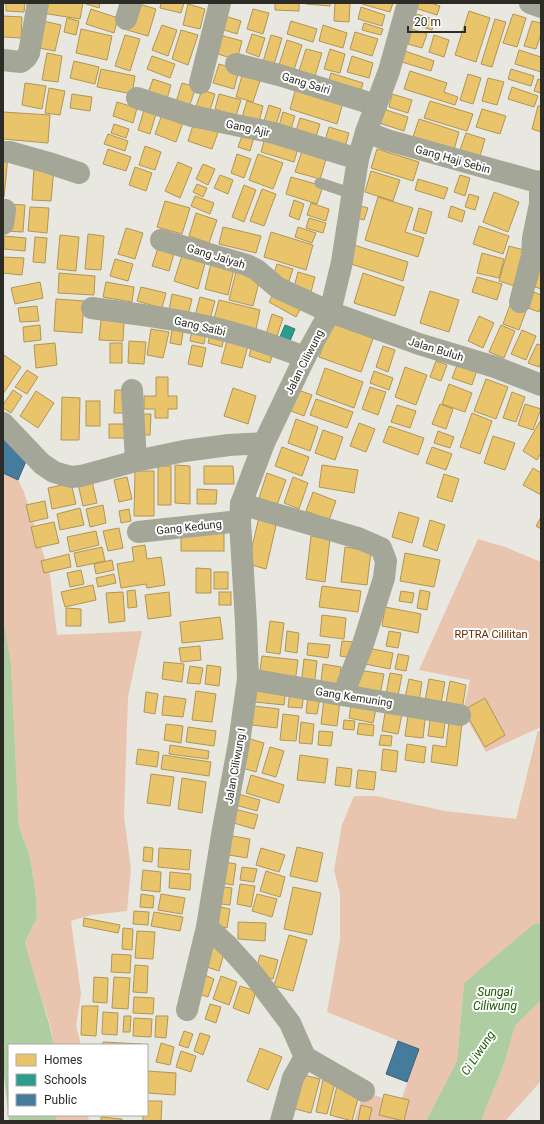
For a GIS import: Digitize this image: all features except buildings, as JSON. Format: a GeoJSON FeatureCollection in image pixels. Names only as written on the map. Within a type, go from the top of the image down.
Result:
{"type":"FeatureCollection","features":[{"type":"Feature","properties":{"kind":"street"},"geometry":{"type":"LineString","coordinates":[[3,60],[21,62],[26,58],[29,53],[38,3]]}},
{"type":"Feature","properties":{"kind":"street"},"geometry":{"type":"LineString","coordinates":[[200,83],[220,3]]}},
{"type":"Feature","properties":{"kind":"street","name":"Jalan Ciliwung"},"geometry":{"type":"LineString","coordinates":[[264,443],[305,357],[330,312],[342,262],[358,159],[366,132],[389,71],[408,3]]}},
{"type":"Feature","properties":{"kind":"street"},"geometry":{"type":"LineString","coordinates":[[530,3],[541,6]]}},
{"type":"Feature","properties":{"kind":"street","name":"Gang Sairi"},"geometry":{"type":"LineString","coordinates":[[236,64],[286,77],[376,105]]}},
{"type":"Feature","properties":{"kind":"street","name":"Gang Ajir"},"geometry":{"type":"LineString","coordinates":[[137,98],[192,116],[274,133],[358,159]]}},
{"type":"Feature","properties":{"kind":"street","name":"Gang Haji Sebin"},"geometry":{"type":"LineString","coordinates":[[366,132],[387,140],[541,182]]}},
{"type":"Feature","properties":{"kind":"street"},"geometry":{"type":"LineString","coordinates":[[3,152],[10,152],[49,163],[79,174]]}},
{"type":"Feature","properties":{"kind":"street"},"geometry":{"type":"LineString","coordinates":[[520,302],[532,256],[533,238],[540,204],[541,182]]}},
{"type":"Feature","properties":{"kind":"street","name":"Gang Jaiyah"},"geometry":{"type":"LineString","coordinates":[[161,240],[246,265],[257,270],[278,288],[330,312]]}},
{"type":"Feature","properties":{"kind":"street","name":"Gang Saibi"},"geometry":{"type":"LineString","coordinates":[[92,308],[210,327],[244,336],[305,357]]}},
{"type":"Feature","properties":{"kind":"street","name":"Jalan Buluh"},"geometry":{"type":"LineString","coordinates":[[330,312],[419,344],[495,367],[541,385]]}},
{"type":"Feature","properties":{"kind":"street"},"geometry":{"type":"LineString","coordinates":[[132,390],[136,460]]}},
{"type":"Feature","properties":{"kind":"street"},"geometry":{"type":"LineString","coordinates":[[3,423],[42,464],[54,472],[71,477],[81,476],[136,460],[184,450],[264,443]]}},
{"type":"Feature","properties":{"kind":"street","name":"Jalan Ciliwung I"},"geometry":{"type":"LineString","coordinates":[[188,1010],[207,927],[239,743],[248,679],[240,513],[264,443]]}},
{"type":"Feature","properties":{"kind":"street"},"geometry":{"type":"LineString","coordinates":[[240,513],[358,538],[381,548],[386,562],[384,578],[363,644],[343,695]]}},
{"type":"Feature","properties":{"kind":"street","name":"Gang Kedung"},"geometry":{"type":"LineString","coordinates":[[138,532],[240,513]]}},
{"type":"Feature","properties":{"kind":"street","name":"Gang Kemuning"},"geometry":{"type":"LineString","coordinates":[[248,679],[460,715]]}},
{"type":"Feature","properties":{"kind":"street"},"geometry":{"type":"LineString","coordinates":[[207,927],[228,946],[254,975],[290,1023],[305,1056],[364,1091]]}},
{"type":"Feature","properties":{"kind":"street"},"geometry":{"type":"LineString","coordinates":[[281,1121],[293,1078],[305,1056]]}},
{"type":"Feature","properties":{"kind":"lane"},"geometry":{"type":"LineString","coordinates":[[320,183],[353,194]]}},
{"type":"Feature","properties":{"kind":"green space"},"geometry":{"type":"Polygon","coordinates":[[[3,473],[18,480],[24,492],[50,575],[57,635],[142,631],[128,697],[124,816],[131,869],[127,911],[91,915],[71,921],[81,994],[76,1026],[81,1044],[52,1044],[52,1032],[25,942],[37,918],[36,896],[30,857],[19,827],[11,667],[3,617],[3,473]]]}},
{"type":"Feature","properties":{"kind":"green space","name":"RPTRA Cililitan"},"geometry":{"type":"Polygon","coordinates":[[[478,539],[505,547],[541,562],[541,727],[486,752],[463,712],[470,680],[419,670],[478,539]]]}},
{"type":"Feature","properties":{"kind":"green space"},"geometry":{"type":"Polygon","coordinates":[[[541,730],[541,923],[464,983],[457,1061],[426,1121],[354,1121],[364,1091],[414,1110],[400,1104],[419,1049],[327,1012],[340,939],[340,894],[334,870],[342,825],[354,796],[376,796],[445,811],[516,819],[537,734],[538,731],[541,730]]]}},
{"type":"Feature","properties":{"kind":"green space"},"geometry":{"type":"Polygon","coordinates":[[[541,1002],[541,1081],[505,1121],[481,1121],[504,1064],[515,1026],[537,1004],[541,1002]]]}},
{"type":"Feature","properties":{"kind":"green space"},"geometry":{"type":"Polygon","coordinates":[[[56,1116],[87,1116],[90,1121],[56,1121],[56,1116]]]}},
{"type":"Feature","properties":{"kind":"water"},"geometry":{"type":"Polygon","coordinates":[[[3,617],[11,665],[19,827],[30,857],[36,896],[37,918],[25,942],[49,1023],[53,1042],[52,1044],[8,1044],[8,1112],[3,1067],[3,617]]]}},
{"type":"Feature","properties":{"kind":"water","name":"Sungai Ciliwung"},"geometry":{"type":"Polygon","coordinates":[[[541,923],[541,1002],[537,1004],[515,1026],[504,1064],[481,1121],[426,1121],[457,1061],[464,983],[534,924],[541,923]]]}},
{"type":"Feature","properties":{"kind":"water"},"geometry":{"type":"Polygon","coordinates":[[[8,1116],[56,1116],[56,1121],[9,1121],[8,1116]]]}},
{"type":"Feature","properties":{"kind":"water label","name":"Ci Liwung"},"geometry":{"type":"Point","coordinates":[478,1053]}}]}
